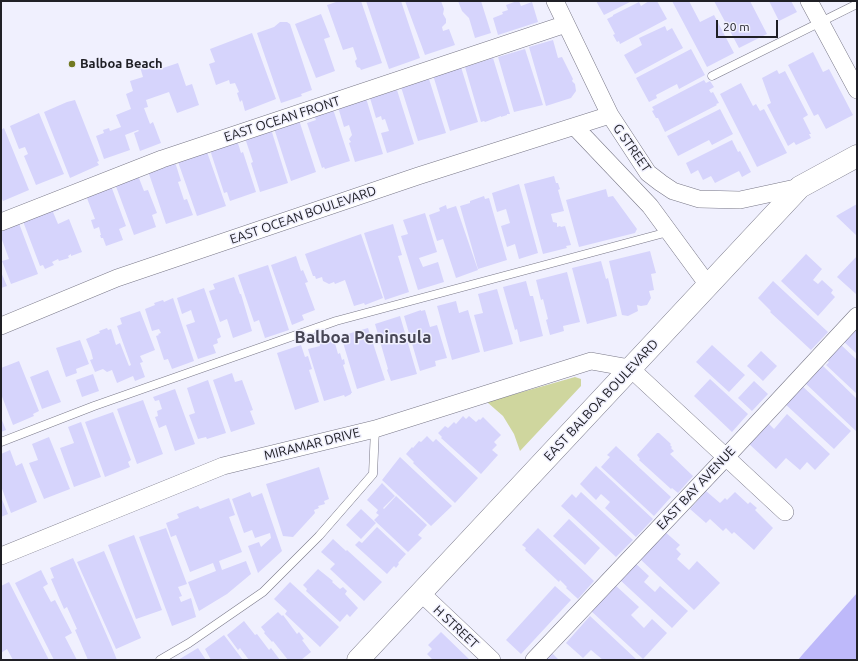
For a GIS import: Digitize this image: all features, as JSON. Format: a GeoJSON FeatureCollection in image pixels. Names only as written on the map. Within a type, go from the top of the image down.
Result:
{"type":"FeatureCollection","features":[{"type":"Feature","properties":{"kind":"street","name":"G STREET"},"geometry":{"type":"LineString","coordinates":[[555,1],[610,115],[648,173],[661,183],[673,191],[699,199],[740,200],[800,187]]}},
{"type":"Feature","properties":{"kind":"street"},"geometry":{"type":"LineString","coordinates":[[809,1],[857,90]]}},
{"type":"Feature","properties":{"kind":"street","name":"EAST OCEAN FRONT"},"geometry":{"type":"LineString","coordinates":[[1,222],[162,159],[566,24]]}},
{"type":"Feature","properties":{"kind":"street","name":"EAST OCEAN BOULEVARD"},"geometry":{"type":"LineString","coordinates":[[1,326],[117,278],[418,176],[610,115]]}},
{"type":"Feature","properties":{"kind":"street","name":"G STREET"},"geometry":{"type":"LineString","coordinates":[[575,127],[650,206],[708,286]]}},
{"type":"Feature","properties":{"kind":"street","name":"EAST BALBOA BOULEVARD"},"geometry":{"type":"LineString","coordinates":[[358,660],[800,187],[857,156]]}},
{"type":"Feature","properties":{"kind":"street","name":"EAST BAY AVENUE"},"geometry":{"type":"LineString","coordinates":[[534,660],[857,316]]}},
{"type":"Feature","properties":{"kind":"street","name":"MIRAMAR DRIVE"},"geometry":{"type":"LineString","coordinates":[[1,556],[222,466],[375,429],[591,361],[630,368]]}},
{"type":"Feature","properties":{"kind":"street"},"geometry":{"type":"LineString","coordinates":[[630,368],[785,512]]}},
{"type":"Feature","properties":{"kind":"street","name":"H STREET"},"geometry":{"type":"LineString","coordinates":[[421,593],[492,660]]}},
{"type":"Feature","properties":{"kind":"lane"},"geometry":{"type":"LineString","coordinates":[[712,76],[857,4]]}},
{"type":"Feature","properties":{"kind":"lane"},"geometry":{"type":"LineString","coordinates":[[1,442],[94,406],[336,321],[668,232]]}},
{"type":"Feature","properties":{"kind":"lane"},"geometry":{"type":"LineString","coordinates":[[160,660],[189,643],[263,592],[319,536],[373,474],[375,429]]}},
{"type":"Feature","properties":{"kind":"green space"},"geometry":{"type":"Polygon","coordinates":[[[575,377],[581,379],[581,386],[520,451],[514,434],[503,416],[487,402],[575,377]]]}},
{"type":"Feature","properties":{"kind":"shaded area"},"geometry":{"type":"Polygon","coordinates":[[[857,593],[857,660],[798,660],[803,654],[857,593]]]}},
{"type":"Feature","properties":{"kind":"building"},"geometry":{"type":"Polygon","coordinates":[[[339,1],[361,1],[382,63],[361,70],[357,67],[355,61],[357,59],[353,47],[343,50],[327,5],[339,1]]]}},
{"type":"Feature","properties":{"kind":"building"},"geometry":{"type":"Polygon","coordinates":[[[366,1],[401,1],[420,58],[389,69],[366,1]]]}},
{"type":"Feature","properties":{"kind":"building"},"geometry":{"type":"Polygon","coordinates":[[[405,1],[441,1],[444,9],[443,14],[446,19],[446,23],[442,27],[443,31],[449,29],[455,45],[425,55],[405,1]]]}},
{"type":"Feature","properties":{"kind":"building"},"geometry":{"type":"Polygon","coordinates":[[[458,1],[481,1],[491,33],[475,38],[469,18],[462,11],[458,1]]]}},
{"type":"Feature","properties":{"kind":"building"},"geometry":{"type":"Polygon","coordinates":[[[519,1],[521,6],[532,2],[538,22],[498,35],[493,18],[508,10],[506,5],[519,1]]]}},
{"type":"Feature","properties":{"kind":"building"},"geometry":{"type":"Polygon","coordinates":[[[596,1],[632,1],[604,15],[596,1]]]}},
{"type":"Feature","properties":{"kind":"building"},"geometry":{"type":"Polygon","coordinates":[[[649,1],[657,1],[667,19],[620,44],[619,41],[617,42],[613,35],[615,34],[607,19],[639,2],[641,6],[649,1]]]}},
{"type":"Feature","properties":{"kind":"building"},"geometry":{"type":"Polygon","coordinates":[[[672,1],[689,1],[700,22],[714,15],[734,53],[707,67],[672,1]]]}},
{"type":"Feature","properties":{"kind":"building"},"geometry":{"type":"Polygon","coordinates":[[[714,1],[750,1],[767,34],[739,48],[714,1]]]}},
{"type":"Feature","properties":{"kind":"building"},"geometry":{"type":"Polygon","coordinates":[[[769,1],[791,1],[797,12],[779,21],[769,1]]]}},
{"type":"Feature","properties":{"kind":"building"},"geometry":{"type":"Polygon","coordinates":[[[321,14],[330,37],[324,39],[335,71],[316,78],[295,24],[321,14]]]}},
{"type":"Feature","properties":{"kind":"building"},"geometry":{"type":"Polygon","coordinates":[[[280,22],[287,22],[290,24],[312,90],[301,94],[302,96],[281,103],[257,33],[274,27],[280,22]]]}},
{"type":"Feature","properties":{"kind":"building"},"geometry":{"type":"Polygon","coordinates":[[[665,26],[667,31],[672,28],[683,48],[635,74],[624,55],[642,45],[639,38],[665,26]]]}},
{"type":"Feature","properties":{"kind":"building"},"geometry":{"type":"Polygon","coordinates":[[[252,33],[276,99],[245,111],[242,100],[240,102],[237,93],[239,92],[235,83],[230,84],[229,80],[216,85],[209,64],[215,62],[210,49],[252,33]]]}},
{"type":"Feature","properties":{"kind":"building"},"geometry":{"type":"Polygon","coordinates":[[[553,40],[558,58],[562,57],[573,79],[572,81],[575,84],[576,91],[571,98],[546,106],[529,47],[553,40]]]}},
{"type":"Feature","properties":{"kind":"building"},"geometry":{"type":"Polygon","coordinates":[[[525,49],[543,105],[514,112],[498,57],[525,49]]]}},
{"type":"Feature","properties":{"kind":"building"},"geometry":{"type":"Polygon","coordinates":[[[691,49],[705,75],[679,89],[677,84],[656,95],[657,98],[649,102],[636,78],[691,49]]]}},
{"type":"Feature","properties":{"kind":"building"},"geometry":{"type":"Polygon","coordinates":[[[813,52],[823,72],[829,69],[853,115],[826,129],[818,114],[814,116],[788,65],[813,52]]]}},
{"type":"Feature","properties":{"kind":"building"},"geometry":{"type":"Polygon","coordinates":[[[493,58],[510,114],[481,122],[465,67],[493,58]]]}},
{"type":"Feature","properties":{"kind":"building"},"geometry":{"type":"Polygon","coordinates":[[[160,60],[163,68],[178,63],[186,86],[192,84],[199,105],[177,113],[169,92],[146,100],[148,107],[144,108],[150,124],[153,122],[161,143],[140,151],[134,133],[139,131],[138,130],[125,135],[130,150],[104,159],[96,136],[104,133],[103,130],[109,128],[110,131],[121,127],[116,115],[131,109],[126,94],[133,91],[130,81],[143,77],[140,67],[160,60]]]}},
{"type":"Feature","properties":{"kind":"building"},"geometry":{"type":"Polygon","coordinates":[[[461,67],[478,122],[450,131],[433,75],[461,67]]]}},
{"type":"Feature","properties":{"kind":"building"},"geometry":{"type":"Polygon","coordinates":[[[777,70],[779,74],[785,71],[808,115],[803,118],[811,134],[809,134],[811,138],[796,145],[794,142],[788,146],[767,105],[771,103],[762,78],[777,70]]]}},
{"type":"Feature","properties":{"kind":"building"},"geometry":{"type":"Polygon","coordinates":[[[429,79],[446,133],[418,141],[401,87],[429,79]]]}},
{"type":"Feature","properties":{"kind":"building"},"geometry":{"type":"Polygon","coordinates":[[[704,80],[706,83],[710,81],[714,87],[709,90],[711,93],[713,92],[719,103],[665,132],[658,118],[656,118],[652,111],[654,110],[652,107],[704,80]]]}},
{"type":"Feature","properties":{"kind":"building"},"geometry":{"type":"Polygon","coordinates":[[[741,83],[753,106],[756,104],[760,111],[764,109],[787,153],[757,167],[720,94],[741,83]]]}},
{"type":"Feature","properties":{"kind":"building"},"geometry":{"type":"Polygon","coordinates":[[[397,90],[414,144],[387,153],[381,133],[389,131],[385,119],[382,120],[381,116],[376,118],[370,98],[397,90]]]}},
{"type":"Feature","properties":{"kind":"building"},"geometry":{"type":"Polygon","coordinates":[[[366,98],[383,154],[355,162],[349,143],[351,142],[349,139],[352,135],[349,125],[344,127],[338,107],[366,98]]]}},
{"type":"Feature","properties":{"kind":"building"},"geometry":{"type":"Polygon","coordinates":[[[75,100],[99,161],[97,162],[99,165],[70,178],[44,112],[75,100]]]}},
{"type":"Feature","properties":{"kind":"building"},"geometry":{"type":"Polygon","coordinates":[[[333,109],[350,161],[325,169],[324,167],[322,168],[307,123],[316,120],[314,115],[333,109]]]}},
{"type":"Feature","properties":{"kind":"building"},"geometry":{"type":"Polygon","coordinates":[[[720,109],[733,134],[712,145],[709,140],[678,156],[667,136],[720,109]]]}},
{"type":"Feature","properties":{"kind":"building"},"geometry":{"type":"Polygon","coordinates":[[[39,113],[64,174],[36,185],[24,156],[28,154],[25,147],[19,149],[10,126],[39,113]]]}},
{"type":"Feature","properties":{"kind":"building"},"geometry":{"type":"Polygon","coordinates":[[[298,117],[316,172],[291,181],[273,125],[298,117]]]}},
{"type":"Feature","properties":{"kind":"building"},"geometry":{"type":"Polygon","coordinates":[[[270,126],[288,183],[260,192],[251,163],[253,162],[244,135],[270,126]]]}},
{"type":"Feature","properties":{"kind":"building"},"geometry":{"type":"Polygon","coordinates":[[[4,128],[29,190],[3,201],[1,197],[1,130],[4,128]]]}},
{"type":"Feature","properties":{"kind":"building"},"geometry":{"type":"Polygon","coordinates":[[[237,140],[241,153],[243,152],[256,192],[230,201],[227,192],[224,193],[210,150],[237,140]]]}},
{"type":"Feature","properties":{"kind":"building"},"geometry":{"type":"Polygon","coordinates":[[[732,140],[738,152],[740,151],[751,172],[742,177],[739,171],[715,183],[711,176],[703,180],[698,170],[691,174],[686,163],[732,140]]]}},
{"type":"Feature","properties":{"kind":"building"},"geometry":{"type":"Polygon","coordinates":[[[206,149],[226,206],[197,216],[177,159],[206,149]]]}},
{"type":"Feature","properties":{"kind":"building"},"geometry":{"type":"Polygon","coordinates":[[[175,162],[181,181],[178,182],[184,200],[187,199],[193,215],[166,224],[148,171],[175,162]]]}},
{"type":"Feature","properties":{"kind":"building"},"geometry":{"type":"Polygon","coordinates":[[[137,173],[144,191],[148,190],[157,213],[152,215],[156,227],[134,235],[114,181],[137,173]]]}},
{"type":"Feature","properties":{"kind":"building"},"geometry":{"type":"Polygon","coordinates":[[[554,176],[560,189],[558,190],[564,211],[551,214],[553,222],[557,223],[557,227],[565,226],[571,245],[566,246],[567,248],[543,254],[524,184],[554,176]]]}},
{"type":"Feature","properties":{"kind":"building"},"geometry":{"type":"Polygon","coordinates":[[[110,183],[126,226],[119,229],[123,240],[106,246],[103,238],[101,238],[99,227],[94,229],[91,220],[95,219],[85,193],[110,183]]]}},
{"type":"Feature","properties":{"kind":"building"},"geometry":{"type":"Polygon","coordinates":[[[519,184],[538,253],[519,259],[515,244],[507,247],[501,226],[510,223],[506,209],[497,212],[492,193],[519,184]]]}},
{"type":"Feature","properties":{"kind":"building"},"geometry":{"type":"Polygon","coordinates":[[[606,189],[608,197],[613,196],[637,229],[635,233],[579,247],[566,200],[606,189]]]}},
{"type":"Feature","properties":{"kind":"building"},"geometry":{"type":"Polygon","coordinates":[[[484,196],[485,199],[489,198],[507,260],[478,269],[460,206],[484,196]]]}},
{"type":"Feature","properties":{"kind":"building"},"geometry":{"type":"Polygon","coordinates":[[[57,202],[59,210],[53,212],[58,224],[69,219],[82,252],[71,256],[71,254],[68,256],[69,258],[59,261],[58,259],[52,262],[54,265],[45,269],[43,265],[40,266],[21,216],[57,202]]]}},
{"type":"Feature","properties":{"kind":"building"},"geometry":{"type":"Polygon","coordinates":[[[857,204],[857,236],[836,216],[857,204]]]}},
{"type":"Feature","properties":{"kind":"building"},"geometry":{"type":"Polygon","coordinates":[[[446,205],[447,209],[456,206],[478,270],[456,278],[443,239],[437,241],[429,215],[440,211],[439,208],[446,205]]]}},
{"type":"Feature","properties":{"kind":"building"},"geometry":{"type":"Polygon","coordinates":[[[425,213],[437,252],[419,258],[423,267],[438,262],[444,282],[418,290],[401,236],[408,234],[403,220],[425,213]]]}},
{"type":"Feature","properties":{"kind":"building"},"geometry":{"type":"Polygon","coordinates":[[[17,218],[38,274],[11,284],[2,261],[9,259],[1,237],[1,224],[17,218]]]}},
{"type":"Feature","properties":{"kind":"building"},"geometry":{"type":"Polygon","coordinates":[[[393,224],[402,255],[398,256],[409,292],[385,300],[364,233],[393,224]]]}},
{"type":"Feature","properties":{"kind":"building"},"geometry":{"type":"Polygon","coordinates":[[[361,234],[383,298],[365,305],[364,303],[354,306],[345,280],[335,284],[334,282],[329,284],[323,281],[322,277],[316,279],[315,276],[313,276],[305,254],[361,234]]]}},
{"type":"Feature","properties":{"kind":"building"},"geometry":{"type":"Polygon","coordinates":[[[650,251],[656,273],[651,274],[654,290],[649,291],[651,298],[647,305],[637,305],[638,311],[628,316],[622,315],[609,261],[650,251]]]}},
{"type":"Feature","properties":{"kind":"building"},"geometry":{"type":"Polygon","coordinates":[[[806,254],[822,269],[813,280],[818,284],[822,280],[833,290],[831,293],[835,297],[818,316],[781,281],[806,254]]]}},
{"type":"Feature","properties":{"kind":"building"},"geometry":{"type":"Polygon","coordinates":[[[296,256],[301,271],[303,270],[308,282],[305,283],[315,310],[302,315],[304,320],[292,325],[271,265],[296,256]]]}},
{"type":"Feature","properties":{"kind":"building"},"geometry":{"type":"Polygon","coordinates":[[[857,256],[857,292],[856,294],[837,277],[857,256]]]}},
{"type":"Feature","properties":{"kind":"building"},"geometry":{"type":"Polygon","coordinates":[[[601,261],[606,279],[608,278],[617,316],[587,324],[572,268],[601,261]]]}},
{"type":"Feature","properties":{"kind":"building"},"geometry":{"type":"Polygon","coordinates":[[[268,265],[289,330],[265,338],[259,320],[254,322],[238,275],[268,265]]]}},
{"type":"Feature","properties":{"kind":"building"},"geometry":{"type":"Polygon","coordinates":[[[1,272],[7,286],[1,288],[1,272]]]}},
{"type":"Feature","properties":{"kind":"building"},"geometry":{"type":"Polygon","coordinates":[[[567,272],[580,322],[563,326],[564,331],[550,335],[543,299],[541,300],[536,280],[567,272]]]}},
{"type":"Feature","properties":{"kind":"building"},"geometry":{"type":"Polygon","coordinates":[[[234,277],[241,294],[252,331],[233,338],[227,319],[220,322],[209,291],[215,289],[213,284],[234,277]]]}},
{"type":"Feature","properties":{"kind":"building"},"geometry":{"type":"Polygon","coordinates":[[[526,281],[530,296],[533,296],[543,336],[520,342],[517,329],[515,330],[503,287],[526,281]]]}},
{"type":"Feature","properties":{"kind":"building"},"geometry":{"type":"Polygon","coordinates":[[[773,281],[828,332],[811,350],[770,312],[771,311],[758,298],[773,281]]]}},
{"type":"Feature","properties":{"kind":"building"},"geometry":{"type":"Polygon","coordinates":[[[204,288],[221,337],[217,339],[218,343],[213,345],[216,353],[198,359],[186,325],[195,322],[191,310],[182,314],[177,298],[204,288]]]}},
{"type":"Feature","properties":{"kind":"building"},"geometry":{"type":"Polygon","coordinates":[[[497,289],[513,344],[484,352],[474,315],[483,313],[478,294],[497,289]]]}},
{"type":"Feature","properties":{"kind":"building"},"geometry":{"type":"Polygon","coordinates":[[[173,298],[194,361],[172,369],[168,359],[164,360],[156,336],[161,333],[159,329],[152,331],[145,309],[155,305],[154,303],[163,300],[164,302],[173,298]]]}},
{"type":"Feature","properties":{"kind":"building"},"geometry":{"type":"Polygon","coordinates":[[[456,301],[459,313],[468,310],[480,352],[452,360],[437,306],[456,301]]]}},
{"type":"Feature","properties":{"kind":"building"},"geometry":{"type":"Polygon","coordinates":[[[425,310],[430,327],[437,325],[447,358],[435,361],[436,366],[420,371],[404,316],[425,310]]]}},
{"type":"Feature","properties":{"kind":"building"},"geometry":{"type":"Polygon","coordinates":[[[140,311],[155,350],[140,356],[143,362],[140,363],[145,377],[135,381],[133,376],[117,383],[112,370],[107,372],[103,369],[95,372],[90,360],[93,359],[91,351],[86,339],[100,333],[99,331],[107,328],[108,330],[111,329],[116,345],[120,343],[129,366],[131,365],[117,326],[122,324],[120,318],[140,311]]]}},
{"type":"Feature","properties":{"kind":"building"},"geometry":{"type":"Polygon","coordinates":[[[400,316],[417,374],[391,381],[375,324],[400,316]]]}},
{"type":"Feature","properties":{"kind":"building"},"geometry":{"type":"Polygon","coordinates":[[[857,323],[857,354],[842,340],[857,323]]]}},
{"type":"Feature","properties":{"kind":"building"},"geometry":{"type":"Polygon","coordinates":[[[368,328],[385,380],[357,389],[341,336],[368,328]]]}},
{"type":"Feature","properties":{"kind":"building"},"geometry":{"type":"Polygon","coordinates":[[[333,336],[338,354],[340,353],[342,360],[344,359],[345,364],[343,365],[352,393],[345,397],[344,395],[324,401],[308,349],[320,346],[318,340],[333,336]]]}},
{"type":"Feature","properties":{"kind":"building"},"geometry":{"type":"Polygon","coordinates":[[[80,340],[89,364],[76,369],[77,373],[66,377],[56,348],[80,340]]]}},
{"type":"Feature","properties":{"kind":"building"},"geometry":{"type":"Polygon","coordinates":[[[839,343],[857,360],[857,394],[826,365],[829,362],[825,359],[839,343]]]}},
{"type":"Feature","properties":{"kind":"building"},"geometry":{"type":"Polygon","coordinates":[[[301,345],[305,357],[308,356],[312,369],[309,370],[319,402],[295,410],[277,353],[301,345]]]}},
{"type":"Feature","properties":{"kind":"building"},"geometry":{"type":"Polygon","coordinates":[[[712,345],[745,375],[729,392],[696,362],[712,345]]]}},
{"type":"Feature","properties":{"kind":"building"},"geometry":{"type":"Polygon","coordinates":[[[761,351],[777,366],[763,381],[747,366],[761,351]]]}},
{"type":"Feature","properties":{"kind":"building"},"geometry":{"type":"Polygon","coordinates":[[[19,361],[39,411],[33,414],[34,416],[13,425],[1,394],[1,368],[19,361]]]}},
{"type":"Feature","properties":{"kind":"building"},"geometry":{"type":"Polygon","coordinates":[[[821,364],[857,399],[857,432],[804,382],[821,364]]]}},
{"type":"Feature","properties":{"kind":"building"},"geometry":{"type":"Polygon","coordinates":[[[48,370],[61,402],[42,409],[30,377],[48,370]]]}},
{"type":"Feature","properties":{"kind":"building"},"geometry":{"type":"Polygon","coordinates":[[[232,373],[235,382],[242,380],[253,410],[250,411],[255,424],[231,432],[213,380],[232,373]]]}},
{"type":"Feature","properties":{"kind":"building"},"geometry":{"type":"Polygon","coordinates":[[[93,374],[99,391],[82,397],[76,380],[93,374]]]}},
{"type":"Feature","properties":{"kind":"building"},"geometry":{"type":"Polygon","coordinates":[[[710,379],[748,414],[732,432],[694,396],[710,379]]]}},
{"type":"Feature","properties":{"kind":"building"},"geometry":{"type":"Polygon","coordinates":[[[208,380],[226,433],[207,439],[206,437],[198,439],[189,415],[195,413],[187,388],[208,380]]]}},
{"type":"Feature","properties":{"kind":"building"},"geometry":{"type":"Polygon","coordinates":[[[754,381],[768,394],[752,411],[738,398],[754,381]]]}},
{"type":"Feature","properties":{"kind":"building"},"geometry":{"type":"Polygon","coordinates":[[[801,385],[851,431],[834,449],[784,403],[801,385]]]}},
{"type":"Feature","properties":{"kind":"building"},"geometry":{"type":"Polygon","coordinates":[[[175,389],[195,444],[175,451],[166,425],[159,428],[155,417],[158,416],[157,411],[162,409],[159,400],[155,401],[153,397],[175,389]]]}},
{"type":"Feature","properties":{"kind":"building"},"geometry":{"type":"Polygon","coordinates":[[[143,400],[163,454],[137,464],[117,409],[143,400]]]}},
{"type":"Feature","properties":{"kind":"building"},"geometry":{"type":"Polygon","coordinates":[[[113,412],[131,460],[128,462],[130,467],[105,477],[85,422],[113,412]]]}},
{"type":"Feature","properties":{"kind":"building"},"geometry":{"type":"Polygon","coordinates":[[[787,414],[830,454],[815,470],[807,462],[800,470],[786,458],[776,469],[747,442],[766,421],[774,429],[787,414]]]}},
{"type":"Feature","properties":{"kind":"building"},"geometry":{"type":"Polygon","coordinates":[[[463,416],[466,419],[469,416],[476,422],[483,417],[501,435],[494,442],[497,445],[492,450],[498,455],[481,474],[441,438],[442,437],[438,433],[445,426],[448,428],[454,422],[456,424],[463,416]]]}},
{"type":"Feature","properties":{"kind":"building"},"geometry":{"type":"Polygon","coordinates":[[[1,418],[6,430],[1,432],[1,418]]]}},
{"type":"Feature","properties":{"kind":"building"},"geometry":{"type":"Polygon","coordinates":[[[81,422],[101,477],[74,487],[60,448],[74,443],[68,427],[81,422]]]}},
{"type":"Feature","properties":{"kind":"building"},"geometry":{"type":"Polygon","coordinates":[[[657,433],[659,433],[671,444],[671,448],[674,451],[670,454],[693,476],[678,493],[672,488],[671,489],[639,460],[640,459],[637,455],[657,433]]]}},
{"type":"Feature","properties":{"kind":"building"},"geometry":{"type":"Polygon","coordinates":[[[427,436],[433,442],[436,439],[478,478],[455,503],[413,463],[414,462],[406,454],[419,441],[421,442],[427,436]]]}},
{"type":"Feature","properties":{"kind":"building"},"geometry":{"type":"Polygon","coordinates":[[[49,437],[70,489],[44,499],[29,463],[38,460],[32,444],[49,437]]]}},
{"type":"Feature","properties":{"kind":"building"},"geometry":{"type":"Polygon","coordinates":[[[616,446],[671,497],[654,516],[601,467],[610,457],[607,455],[616,446]]]}},
{"type":"Feature","properties":{"kind":"building"},"geometry":{"type":"Polygon","coordinates":[[[10,450],[16,466],[22,463],[37,502],[11,513],[1,486],[1,454],[10,450]]]}},
{"type":"Feature","properties":{"kind":"building"},"geometry":{"type":"Polygon","coordinates":[[[400,457],[452,506],[431,526],[382,480],[400,457]]]}},
{"type":"Feature","properties":{"kind":"building"},"geometry":{"type":"Polygon","coordinates":[[[596,466],[653,519],[636,537],[605,508],[610,502],[601,494],[596,500],[580,484],[596,466]]]}},
{"type":"Feature","properties":{"kind":"building"},"geometry":{"type":"Polygon","coordinates":[[[319,467],[329,499],[324,501],[325,504],[318,506],[319,508],[314,510],[315,513],[293,537],[283,536],[266,484],[319,467]]]}},
{"type":"Feature","properties":{"kind":"building"},"geometry":{"type":"Polygon","coordinates":[[[382,483],[395,496],[383,508],[384,509],[396,496],[427,525],[418,535],[422,538],[408,552],[374,520],[379,515],[376,513],[378,510],[367,500],[382,483]]]}},
{"type":"Feature","properties":{"kind":"building"},"geometry":{"type":"Polygon","coordinates":[[[706,491],[720,503],[725,498],[727,500],[735,492],[748,504],[750,502],[757,508],[755,510],[773,528],[754,550],[734,532],[732,534],[726,528],[723,531],[710,519],[706,523],[690,509],[706,491]]]}},
{"type":"Feature","properties":{"kind":"building"},"geometry":{"type":"Polygon","coordinates":[[[250,492],[252,497],[262,493],[282,551],[258,573],[248,546],[259,542],[261,547],[271,538],[270,533],[255,538],[252,530],[244,533],[232,499],[250,492]]]}},
{"type":"Feature","properties":{"kind":"building"},"geometry":{"type":"Polygon","coordinates":[[[581,492],[633,540],[616,557],[561,506],[572,494],[576,498],[581,492]]]}},
{"type":"Feature","properties":{"kind":"building"},"geometry":{"type":"Polygon","coordinates":[[[1,497],[8,514],[1,517],[1,497]]]}},
{"type":"Feature","properties":{"kind":"building"},"geometry":{"type":"Polygon","coordinates":[[[229,498],[235,515],[229,517],[242,552],[219,561],[222,570],[246,561],[251,574],[227,594],[199,611],[188,582],[216,571],[213,563],[190,572],[176,535],[171,537],[166,523],[179,518],[177,514],[198,506],[200,509],[229,498]]]}},
{"type":"Feature","properties":{"kind":"building"},"geometry":{"type":"Polygon","coordinates":[[[361,509],[376,523],[361,539],[346,525],[361,509]]]}},
{"type":"Feature","properties":{"kind":"building"},"geometry":{"type":"Polygon","coordinates":[[[569,519],[600,548],[585,565],[553,536],[569,519]]]}},
{"type":"Feature","properties":{"kind":"building"},"geometry":{"type":"Polygon","coordinates":[[[377,527],[406,554],[398,563],[399,564],[396,568],[394,566],[387,574],[355,545],[359,541],[362,543],[377,527]]]}},
{"type":"Feature","properties":{"kind":"building"},"geometry":{"type":"Polygon","coordinates":[[[166,528],[187,584],[178,587],[182,596],[179,597],[181,602],[191,598],[196,617],[172,626],[139,537],[166,528]]]}},
{"type":"Feature","properties":{"kind":"building"},"geometry":{"type":"Polygon","coordinates":[[[538,528],[594,581],[578,599],[560,580],[559,582],[525,550],[526,548],[522,545],[538,528]]]}},
{"type":"Feature","properties":{"kind":"building"},"geometry":{"type":"Polygon","coordinates":[[[664,531],[680,545],[676,549],[681,554],[677,559],[689,570],[697,561],[720,583],[694,610],[639,558],[664,531]]]}},
{"type":"Feature","properties":{"kind":"building"},"geometry":{"type":"Polygon","coordinates":[[[134,535],[162,610],[136,619],[108,545],[134,535]]]}},
{"type":"Feature","properties":{"kind":"building"},"geometry":{"type":"Polygon","coordinates":[[[333,539],[382,582],[364,601],[330,569],[335,564],[321,552],[333,539]]]}},
{"type":"Feature","properties":{"kind":"building"},"geometry":{"type":"Polygon","coordinates":[[[104,551],[141,638],[116,649],[77,562],[104,551]]]}},
{"type":"Feature","properties":{"kind":"building"},"geometry":{"type":"Polygon","coordinates":[[[73,558],[117,660],[88,660],[67,607],[64,609],[51,579],[54,578],[50,568],[73,558]]]}},
{"type":"Feature","properties":{"kind":"building"},"geometry":{"type":"Polygon","coordinates":[[[634,562],[649,576],[644,582],[655,592],[660,586],[688,611],[672,628],[619,579],[634,562]]]}},
{"type":"Feature","properties":{"kind":"building"},"geometry":{"type":"Polygon","coordinates":[[[318,569],[333,581],[332,582],[340,589],[343,587],[347,591],[345,594],[358,608],[350,617],[347,614],[340,622],[306,591],[307,589],[303,585],[318,569]]]}},
{"type":"Feature","properties":{"kind":"building"},"geometry":{"type":"Polygon","coordinates":[[[41,570],[48,584],[43,587],[51,602],[55,600],[72,633],[65,637],[77,660],[54,660],[15,583],[41,570]]]}},
{"type":"Feature","properties":{"kind":"building"},"geometry":{"type":"Polygon","coordinates":[[[9,582],[49,660],[13,660],[7,649],[1,653],[1,586],[9,582]]]}},
{"type":"Feature","properties":{"kind":"building"},"geometry":{"type":"Polygon","coordinates":[[[290,582],[339,627],[320,647],[285,614],[287,611],[274,599],[290,582]]]}},
{"type":"Feature","properties":{"kind":"building"},"geometry":{"type":"Polygon","coordinates":[[[614,584],[639,607],[631,615],[644,628],[652,619],[667,633],[643,659],[590,610],[614,584]]]}},
{"type":"Feature","properties":{"kind":"building"},"geometry":{"type":"Polygon","coordinates":[[[555,586],[571,600],[521,654],[506,640],[555,586]]]}},
{"type":"Feature","properties":{"kind":"building"},"geometry":{"type":"Polygon","coordinates":[[[278,612],[282,616],[283,615],[297,634],[299,632],[304,639],[302,640],[311,652],[301,660],[288,660],[273,641],[272,642],[264,633],[265,632],[261,627],[278,612]]]}},
{"type":"Feature","properties":{"kind":"building"},"geometry":{"type":"Polygon","coordinates":[[[590,616],[637,660],[603,660],[591,650],[583,658],[566,643],[590,616]]]}},
{"type":"Feature","properties":{"kind":"building"},"geometry":{"type":"Polygon","coordinates":[[[244,621],[255,635],[257,634],[269,650],[271,648],[280,660],[249,660],[240,648],[238,650],[227,635],[244,621]]]}},
{"type":"Feature","properties":{"kind":"building"},"geometry":{"type":"Polygon","coordinates":[[[441,632],[470,660],[433,660],[427,654],[432,649],[428,645],[441,632]]]}},
{"type":"Feature","properties":{"kind":"building"},"geometry":{"type":"Polygon","coordinates":[[[224,635],[243,660],[211,660],[205,649],[224,635]]]}},
{"type":"Feature","properties":{"kind":"building"},"geometry":{"type":"Polygon","coordinates":[[[198,648],[206,660],[178,660],[198,648]]]}},
{"type":"Feature","properties":{"kind":"building"},"geometry":{"type":"Polygon","coordinates":[[[552,653],[559,660],[545,660],[552,653]]]}},
{"type":"Feature","properties":{"kind":"place","name":"Balboa Beach"},"geometry":{"type":"Point","coordinates":[72,64]}},
{"type":"Feature","properties":{"kind":"district","name":"Balboa Peninsula"},"geometry":{"type":"Point","coordinates":[363,337]}}]}
